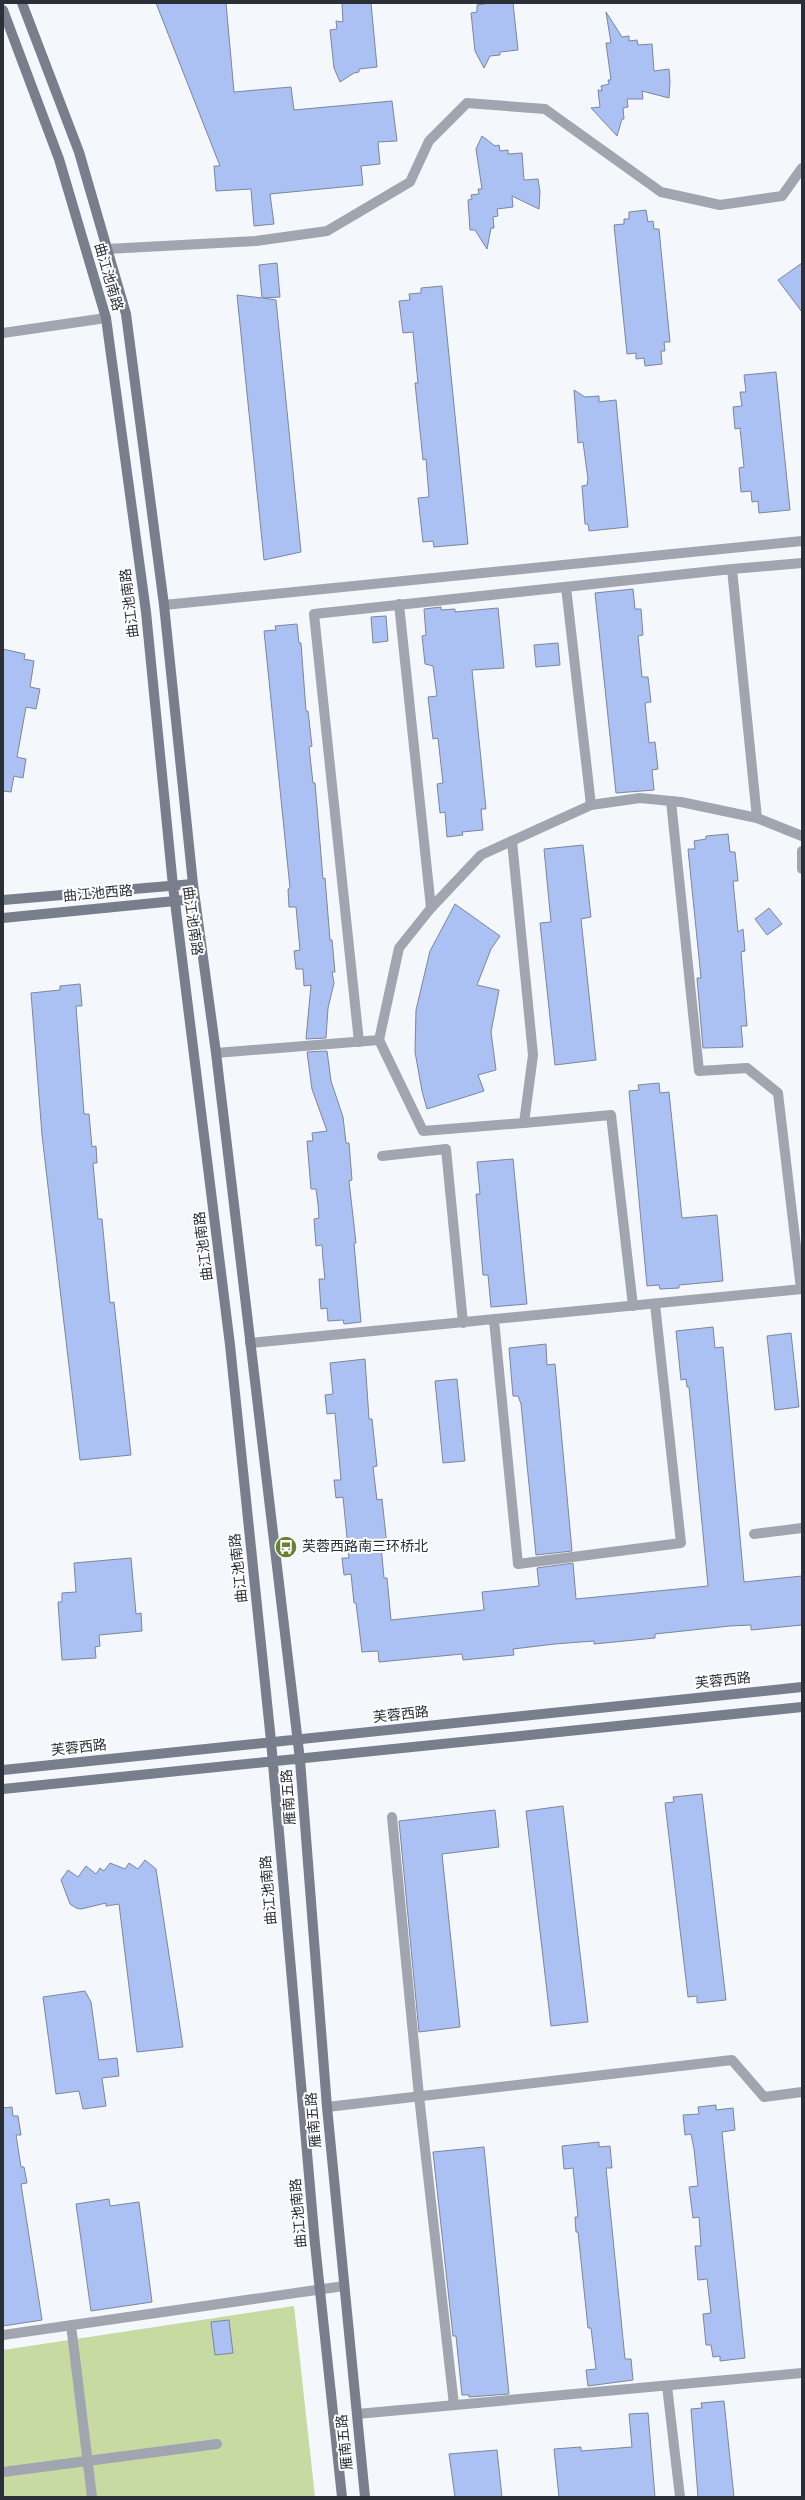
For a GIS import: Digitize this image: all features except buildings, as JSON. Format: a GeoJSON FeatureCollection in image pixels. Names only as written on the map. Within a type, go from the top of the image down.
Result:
{"type":"FeatureCollection","features":[{"type":"Feature","properties":{"kind":"main road","name":"曲江池南路"},"geometry":{"type":"LineString","coordinates":[[22,3],[79,152],[126,314],[164,605],[193,884],[216,1053],[297,1740]]}},
{"type":"Feature","properties":{"kind":"main road","name":"曲江池南路"},"geometry":{"type":"LineString","coordinates":[[3,10],[59,159],[106,318],[146,612],[173,886],[230,1345],[271,1742],[320,2290],[342,2497]]}},
{"type":"Feature","properties":{"kind":"main road","name":"曲江池西路"},"geometry":{"type":"LineString","coordinates":[[3,900],[193,884]]}},
{"type":"Feature","properties":{"kind":"main road","name":"曲江池西路"},"geometry":{"type":"LineString","coordinates":[[3,918],[195,899]]}},
{"type":"Feature","properties":{"kind":"main road","name":"芙蓉西路"},"geometry":{"type":"LineString","coordinates":[[3,1770],[802,1687]]}},
{"type":"Feature","properties":{"kind":"main road"},"geometry":{"type":"LineString","coordinates":[[3,1789],[272,1763],[802,1707]]}},
{"type":"Feature","properties":{"kind":"main road","name":"雁南五路"},"geometry":{"type":"LineString","coordinates":[[297,1740],[300,1760],[327,2107],[365,2497]]}},
{"type":"Feature","properties":{"kind":"street"},"geometry":{"type":"LineString","coordinates":[[107,249],[256,241],[327,231],[410,182],[429,141],[467,103],[545,109],[661,192],[720,205],[782,196],[802,168]]}},
{"type":"Feature","properties":{"kind":"street"},"geometry":{"type":"LineString","coordinates":[[3,333],[106,318]]}},
{"type":"Feature","properties":{"kind":"street"},"geometry":{"type":"LineString","coordinates":[[164,605],[802,541]]}},
{"type":"Feature","properties":{"kind":"street"},"geometry":{"type":"LineString","coordinates":[[359,1042],[314,614],[732,569],[802,563]]}},
{"type":"Feature","properties":{"kind":"street"},"geometry":{"type":"LineString","coordinates":[[732,569],[757,818]]}},
{"type":"Feature","properties":{"kind":"street"},"geometry":{"type":"LineString","coordinates":[[566,587],[591,805]]}},
{"type":"Feature","properties":{"kind":"street"},"geometry":{"type":"LineString","coordinates":[[399,604],[431,908]]}},
{"type":"Feature","properties":{"kind":"street"},"geometry":{"type":"LineString","coordinates":[[633,1306],[611,1114],[423,1131],[379,1040],[399,948],[431,908],[481,855],[591,805],[640,798],[671,801],[757,818],[802,836]]}},
{"type":"Feature","properties":{"kind":"street"},"geometry":{"type":"LineString","coordinates":[[250,1343],[802,1289],[778,1093],[746,1068],[699,1071],[671,801]]}},
{"type":"Feature","properties":{"kind":"street"},"geometry":{"type":"LineString","coordinates":[[512,841],[534,1055],[524,1123]]}},
{"type":"Feature","properties":{"kind":"street"},"geometry":{"type":"LineString","coordinates":[[802,851],[802,869]]}},
{"type":"Feature","properties":{"kind":"street"},"geometry":{"type":"LineString","coordinates":[[216,1053],[379,1040]]}},
{"type":"Feature","properties":{"kind":"street"},"geometry":{"type":"LineString","coordinates":[[382,1156],[446,1149],[463,1323]]}},
{"type":"Feature","properties":{"kind":"street"},"geometry":{"type":"LineString","coordinates":[[494,1320],[518,1564],[681,1543],[654,1304]]}},
{"type":"Feature","properties":{"kind":"street"},"geometry":{"type":"LineString","coordinates":[[754,1534],[802,1528]]}},
{"type":"Feature","properties":{"kind":"street"},"geometry":{"type":"LineString","coordinates":[[392,1817],[419,2096],[454,2405]]}},
{"type":"Feature","properties":{"kind":"street"},"geometry":{"type":"LineString","coordinates":[[327,2107],[732,2060],[764,2097],[802,2092]]}},
{"type":"Feature","properties":{"kind":"street"},"geometry":{"type":"LineString","coordinates":[[3,2335],[344,2286]]}},
{"type":"Feature","properties":{"kind":"street"},"geometry":{"type":"LineString","coordinates":[[71,2325],[86,2462],[92,2497]]}},
{"type":"Feature","properties":{"kind":"street"},"geometry":{"type":"LineString","coordinates":[[357,2414],[802,2373]]}},
{"type":"Feature","properties":{"kind":"street"},"geometry":{"type":"LineString","coordinates":[[668,2386],[680,2497]]}},
{"type":"Feature","properties":{"kind":"street"},"geometry":{"type":"LineString","coordinates":[[3,2472],[216,2444]]}},
{"type":"Feature","properties":{"kind":"green space"},"geometry":{"type":"Polygon","coordinates":[[[294,2306],[315,2497],[3,2497],[3,2350],[294,2306]]]}},
{"type":"Feature","properties":{"kind":"place","name":"芙蓉西路南三环桥北"},"geometry":{"type":"Point","coordinates":[286,1547]}}]}
